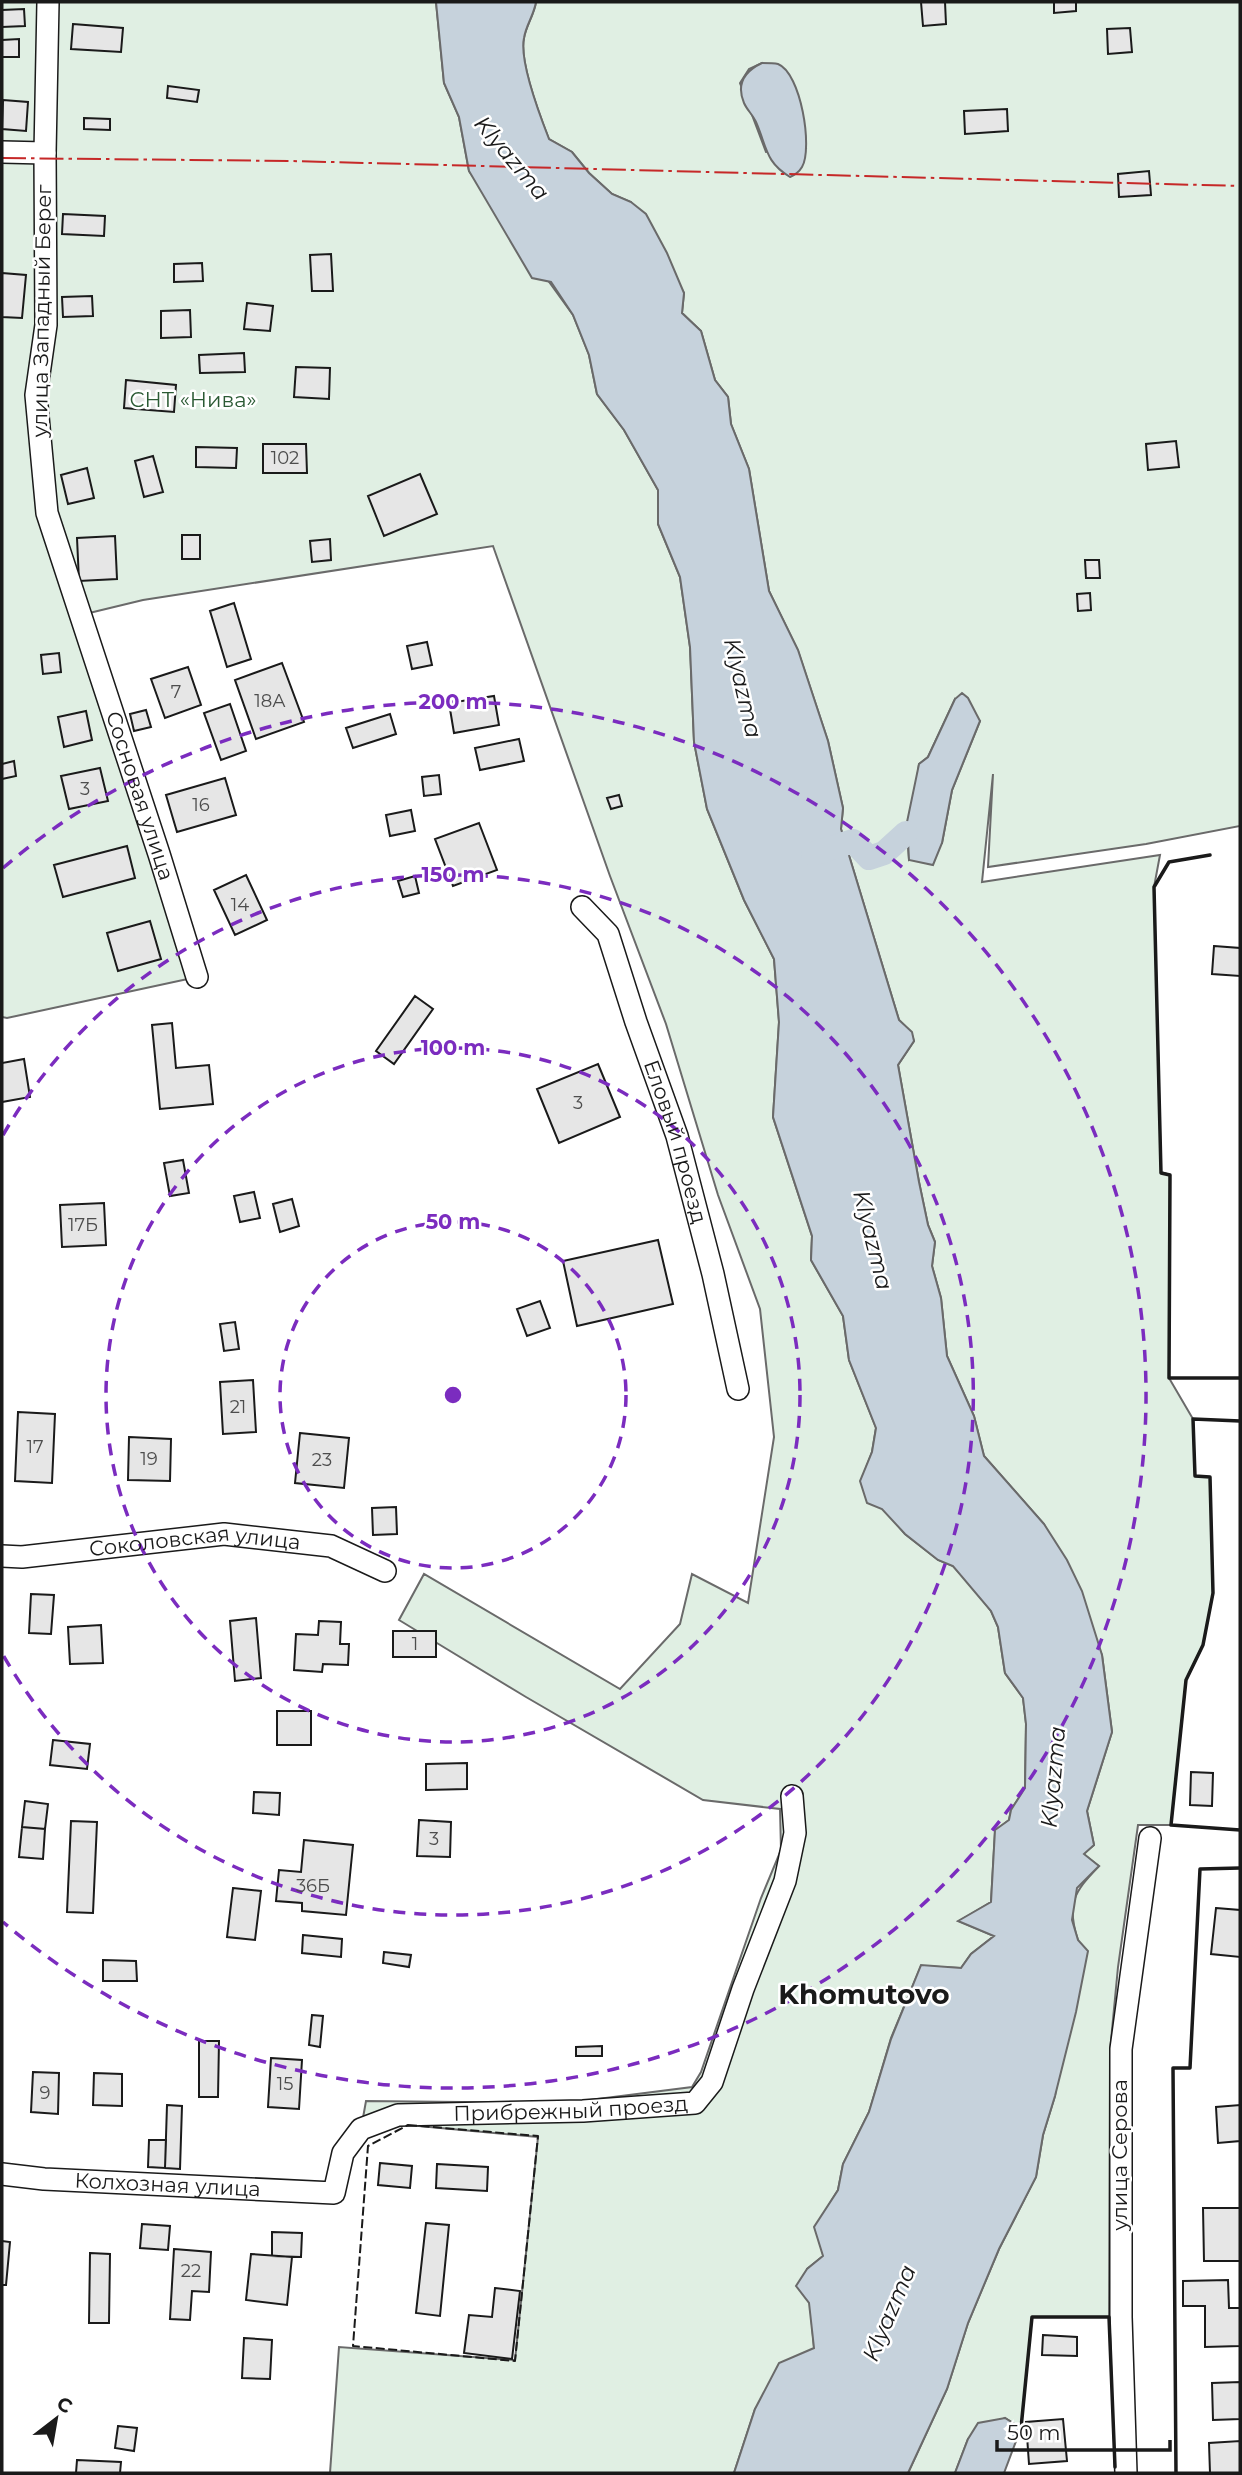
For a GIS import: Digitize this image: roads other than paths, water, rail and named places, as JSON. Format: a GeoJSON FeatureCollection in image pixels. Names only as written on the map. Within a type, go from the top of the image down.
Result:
{"type":"FeatureCollection","features":[{"type":"Feature","properties":{"kind":"street","name":"улица Западный Берег"},"geometry":{"type":"LineString","coordinates":[[48,2],[46,325],[36,395],[38,435],[47,513],[81,615]]}},
{"type":"Feature","properties":{"kind":"street"},"geometry":{"type":"LineString","coordinates":[[2,152],[45,153]]}},
{"type":"Feature","properties":{"kind":"street","name":"Сосновая улица"},"geometry":{"type":"LineString","coordinates":[[81,615],[197,977]]}},
{"type":"Feature","properties":{"kind":"street","name":"Еловый проезд"},"geometry":{"type":"LineString","coordinates":[[582,907],[608,934],[677,1136],[713,1274],[738,1389]]}},
{"type":"Feature","properties":{"kind":"street","name":"Соколовская улица"},"geometry":{"type":"LineString","coordinates":[[2,1556],[22,1557],[224,1534],[331,1546],[385,1571]]}},
{"type":"Feature","properties":{"kind":"street","name":"Прибрежный проезд"},"geometry":{"type":"LineString","coordinates":[[334,2193],[342,2153],[361,2129],[398,2115],[583,2111],[695,2103],[712,2082],[743,1989],[785,1881],[795,1833],[792,1796]]}},
{"type":"Feature","properties":{"kind":"street","name":"улица Серова"},"geometry":{"type":"LineString","coordinates":[[1126,2473],[1120,2306],[1121,2049],[1150,1839]]}},
{"type":"Feature","properties":{"kind":"street","name":"Колхозная улица"},"geometry":{"type":"LineString","coordinates":[[2,2174],[44,2179],[334,2193]]}},
{"type":"Feature","properties":{"kind":"water","name":"Klyazma"},"geometry":{"type":"Polygon","coordinates":[[[436,2],[536,2],[525,33],[523,48],[531,89],[549,139],[572,152],[589,173],[612,194],[631,202],[646,214],[684,293],[682,313],[701,331],[715,380],[728,397],[731,424],[749,469],[769,591],[798,650],[828,741],[843,808],[841,829],[899,1020],[912,1032],[914,1041],[898,1065],[919,1182],[928,1225],[935,1242],[932,1266],[941,1298],[947,1356],[974,1416],[984,1456],[1044,1524],[1067,1560],[1082,1591],[1102,1655],[1112,1732],[1087,1811],[1094,1845],[1084,1854],[1099,1866],[1077,1888],[1072,1920],[1078,1940],[1088,1951],[1076,2012],[1043,2135],[1036,2177],[999,2249],[968,2323],[947,2389],[908,2473],[734,2473],[755,2409],[779,2363],[814,2348],[809,2303],[796,2286],[807,2269],[823,2256],[814,2227],[838,2190],[843,2164],[869,2112],[891,2039],[921,1965],[961,1968],[971,1954],[994,1936],[958,1921],[991,1902],[995,1830],[1009,1820],[1011,1810],[1025,1788],[1026,1724],[1023,1698],[1005,1673],[998,1627],[991,1611],[953,1566],[938,1560],[905,1534],[882,1509],[867,1503],[860,1481],[872,1452],[876,1428],[849,1360],[843,1316],[811,1260],[812,1236],[773,1117],[779,1022],[774,959],[744,900],[707,809],[694,742],[690,647],[680,577],[658,524],[658,490],[624,430],[597,394],[589,355],[573,315],[551,282],[532,278],[469,171],[459,117],[444,83],[436,2]]]}},
{"type":"Feature","properties":{"kind":"water"},"geometry":{"type":"Polygon","coordinates":[[[762,63],[778,64],[786,70],[793,81],[803,112],[805,157],[801,169],[790,177],[771,160],[742,96],[742,84],[747,74],[762,63]]]}},
{"type":"Feature","properties":{"kind":"water"},"geometry":{"type":"Polygon","coordinates":[[[962,693],[968,698],[980,721],[952,790],[942,843],[933,865],[909,860],[907,822],[919,764],[928,757],[955,699],[962,693]]]}},
{"type":"Feature","properties":{"kind":"water"},"geometry":{"type":"Polygon","coordinates":[[[1005,2418],[1021,2428],[1004,2473],[955,2473],[968,2439],[978,2423],[1005,2418]]]}},
{"type":"Feature","properties":{"kind":"waterway"},"geometry":{"type":"LineString","coordinates":[[813,854],[853,841],[869,858],[884,853],[906,833]]}},
{"type":"Feature","properties":{"kind":"district","name":"Khomutovo"},"geometry":{"type":"Point","coordinates":[864,1994]}},
{"type":"Feature","properties":{"kind":"park label","name":"СНТ «Нива»"},"geometry":{"type":"Point","coordinates":[193,400]}}]}
